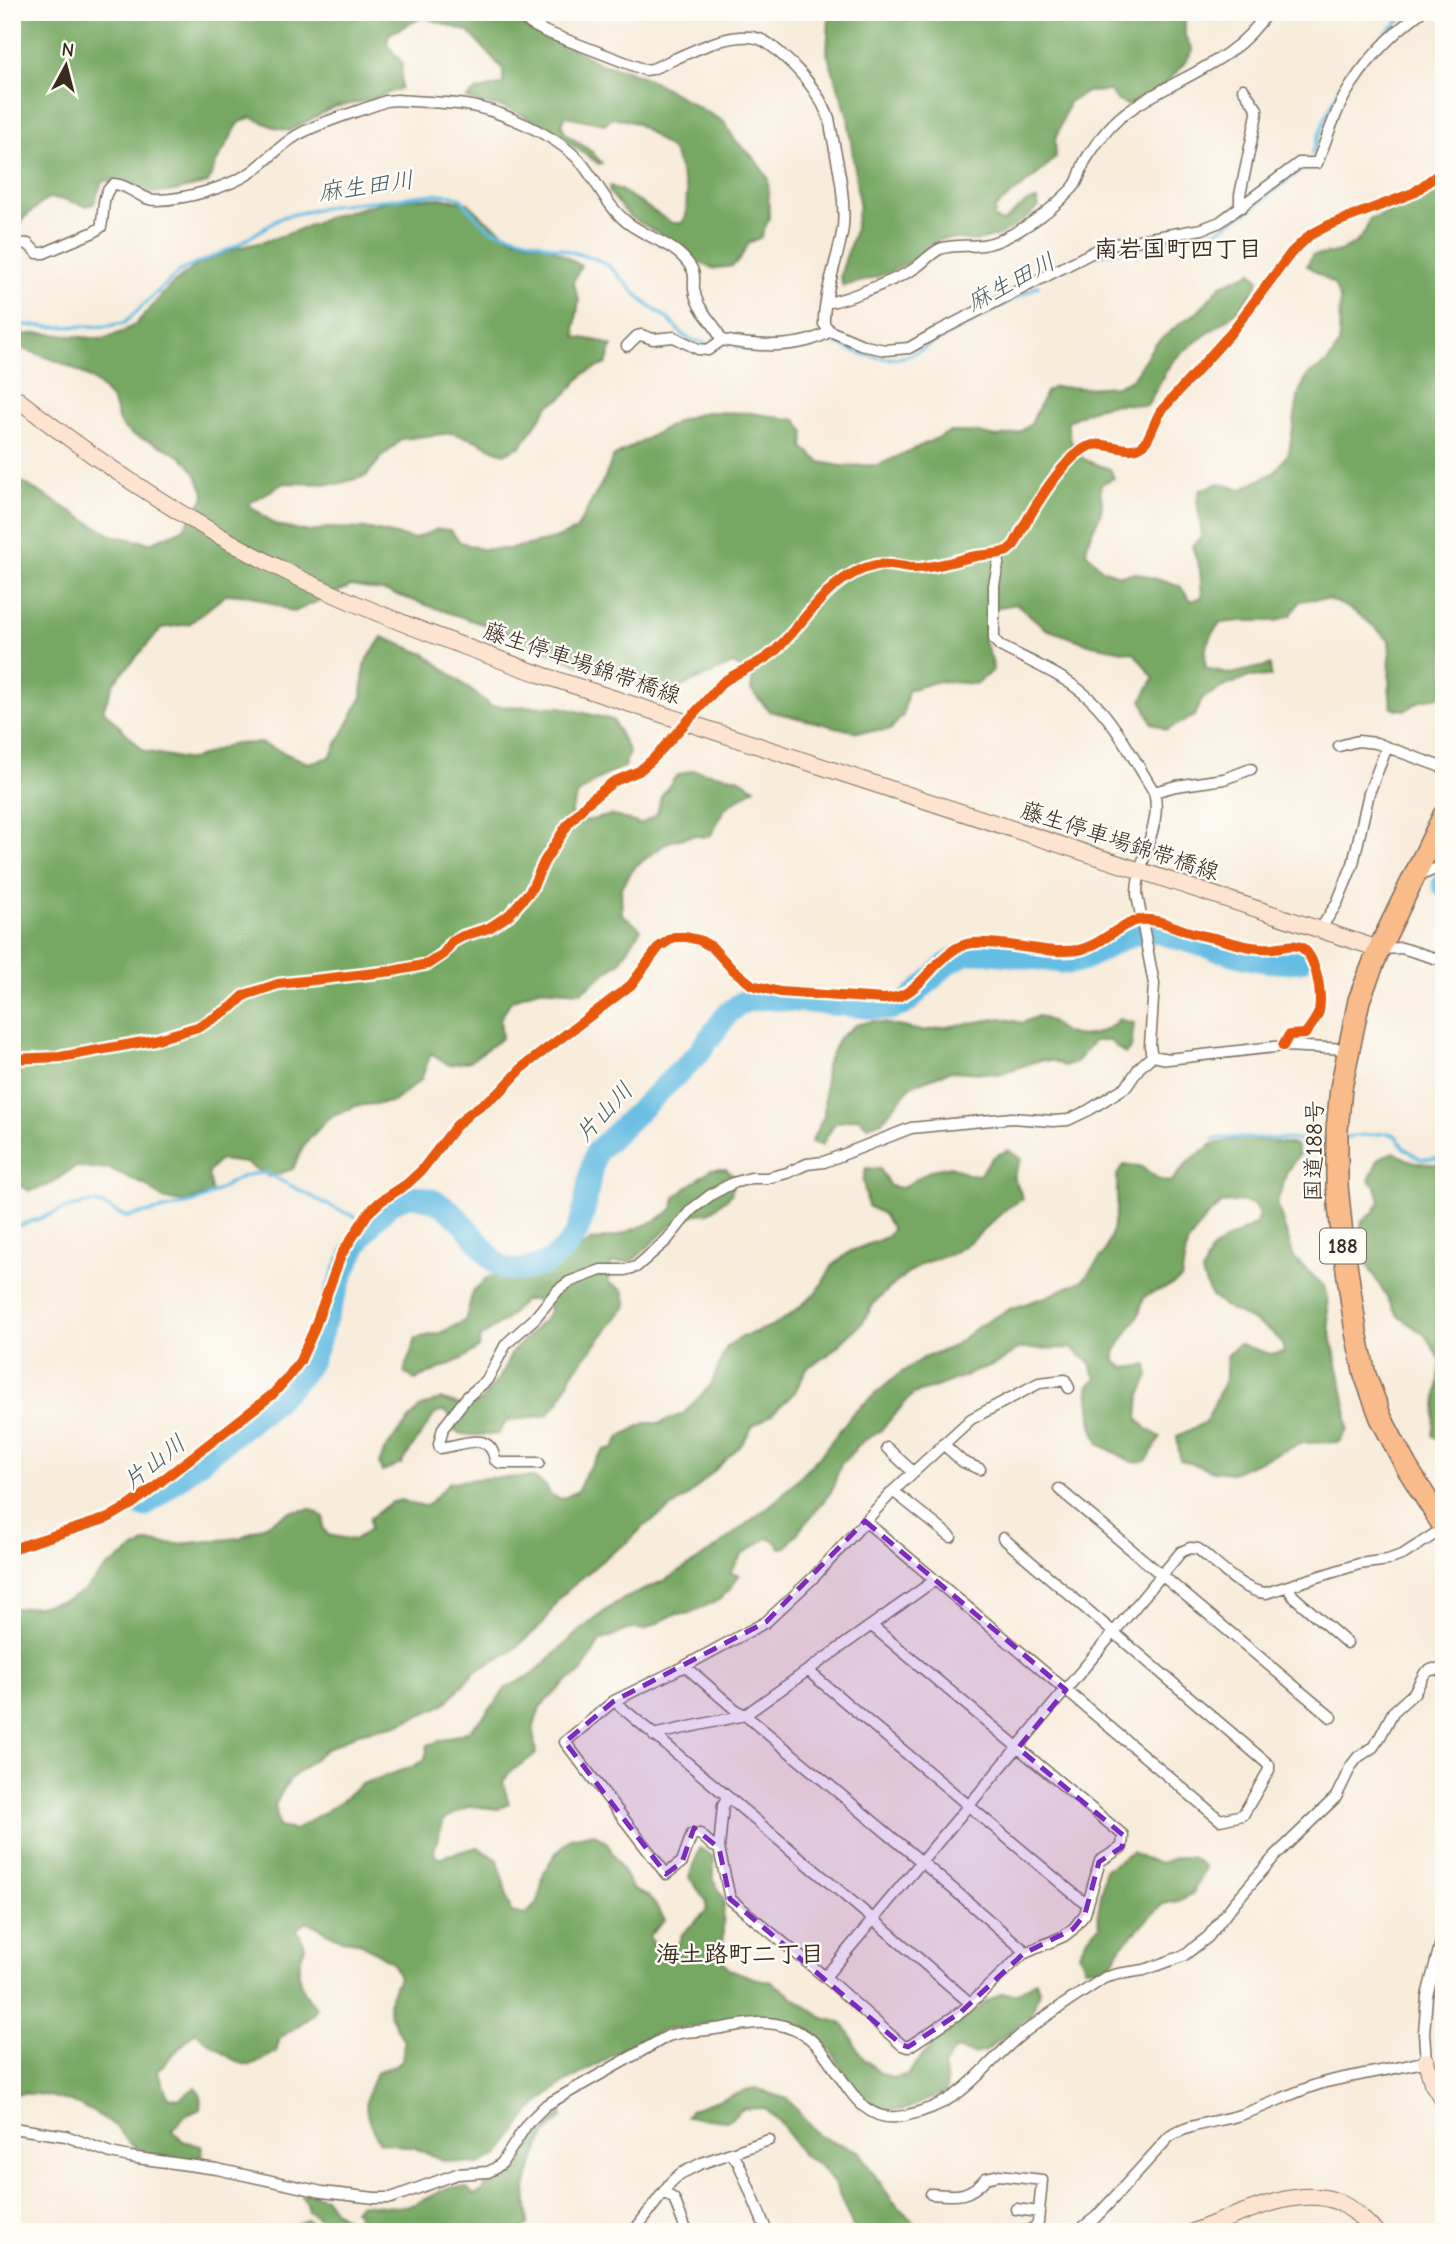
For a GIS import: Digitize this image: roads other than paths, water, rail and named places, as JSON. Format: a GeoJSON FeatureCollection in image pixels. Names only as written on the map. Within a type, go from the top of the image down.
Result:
{"type":"FeatureCollection","features":[{"type":"Feature","properties":{"kind":"highway","name":"国道188号"},"geometry":{"type":"LineString","coordinates":[[1444,815],[1379,949],[1359,1000],[1341,1088],[1337,1130],[1342,1235],[1365,1375],[1381,1418],[1406,1466],[1444,1527]]}},
{"type":"Feature","properties":{"kind":"main road","name":"藤生停車場錦帯橋線"},"geometry":{"type":"LineString","coordinates":[[12,395],[104,465],[169,506],[299,578],[419,630],[542,675],[1379,949]]}},
{"type":"Feature","properties":{"kind":"main road"},"geometry":{"type":"LineString","coordinates":[[1426,2061],[1432,2083],[1444,2102]]}},
{"type":"Feature","properties":{"kind":"main road"},"geometry":{"type":"LineString","coordinates":[[1193,2232],[1283,2199],[1305,2195],[1338,2202],[1376,2232]]}},
{"type":"Feature","properties":{"kind":"street"},"geometry":{"type":"LineString","coordinates":[[518,12],[531,24],[546,32],[645,70],[728,39],[747,36],[762,40],[780,53],[803,75],[824,106],[829,118],[844,200],[843,227],[823,312],[824,324],[830,331],[865,346],[885,350],[909,348],[1105,246],[1202,229],[1220,222],[1298,163],[1317,163],[1343,100],[1357,76],[1378,50],[1421,12]]}},
{"type":"Feature","properties":{"kind":"street"},"geometry":{"type":"LineString","coordinates":[[827,302],[842,299],[898,277],[914,269],[937,250],[995,243],[1027,225],[1055,205],[1075,185],[1083,164],[1123,116],[1178,81],[1220,60],[1249,37],[1267,12]]}},
{"type":"Feature","properties":{"kind":"street"},"geometry":{"type":"LineString","coordinates":[[1242,206],[1240,195],[1257,114],[1243,89]]}},
{"type":"Feature","properties":{"kind":"street"},"geometry":{"type":"LineString","coordinates":[[12,243],[28,244],[37,253],[44,253],[94,233],[101,227],[107,188],[114,184],[122,185],[140,197],[151,200],[176,198],[210,190],[250,173],[298,135],[386,101],[465,105],[478,107],[536,130],[551,137],[572,153],[623,218],[672,248],[685,260],[693,270],[694,291],[704,315],[722,340]]}},
{"type":"Feature","properties":{"kind":"street"},"geometry":{"type":"LineString","coordinates":[[12,1059],[60,1058],[154,1040],[201,1026],[232,1007],[245,995],[278,984],[393,971],[428,964],[443,954],[452,942],[489,928],[509,915],[531,890],[544,862],[568,824],[587,803],[613,782],[639,771],[652,760],[716,689],[732,676],[775,651],[841,579],[878,565],[895,564],[915,568],[1000,554],[1014,545],[1040,498],[1080,452],[1098,443],[1135,449],[1147,441],[1161,411],[1230,334],[1291,253],[1310,235],[1413,193],[1444,170]]}},
{"type":"Feature","properties":{"kind":"street"},"geometry":{"type":"LineString","coordinates":[[627,346],[641,335],[653,339],[674,337],[698,349],[708,350],[722,340],[763,346],[807,341],[830,331]]}},
{"type":"Feature","properties":{"kind":"street"},"geometry":{"type":"LineString","coordinates":[[1000,554],[993,585],[994,639],[1000,646],[1090,698],[1103,713],[1154,792],[1158,805],[1139,872],[1137,895],[1154,984],[1150,1046],[1152,1056]]}},
{"type":"Feature","properties":{"kind":"street"},"geometry":{"type":"LineString","coordinates":[[1339,746],[1358,741],[1376,743],[1444,768]]}},
{"type":"Feature","properties":{"kind":"street"},"geometry":{"type":"LineString","coordinates":[[1320,930],[1337,903],[1353,864],[1369,793],[1387,747]]}},
{"type":"Feature","properties":{"kind":"street"},"geometry":{"type":"LineString","coordinates":[[1154,792],[1224,779],[1251,769]]}},
{"type":"Feature","properties":{"kind":"street"},"geometry":{"type":"LineString","coordinates":[[1416,873],[1426,873],[1444,865]]}},
{"type":"Feature","properties":{"kind":"street"},"geometry":{"type":"LineString","coordinates":[[12,1549],[108,1518],[132,1504],[273,1394],[300,1361],[341,1255],[368,1213],[421,1171],[456,1126],[501,1091],[524,1066],[631,985],[659,947],[674,937],[699,940],[712,947],[731,968],[752,985],[763,989],[884,999],[900,996],[953,950],[971,943],[1078,950],[1093,946],[1134,921],[1160,922],[1187,932],[1255,948],[1299,946],[1315,967],[1319,1011],[1305,1034],[1289,1035],[1283,1046]]}},
{"type":"Feature","properties":{"kind":"street"},"geometry":{"type":"LineString","coordinates":[[1379,949],[1402,948],[1444,961]]}},
{"type":"Feature","properties":{"kind":"street"},"geometry":{"type":"LineString","coordinates":[[1152,1056],[1168,1059],[1283,1046],[1349,1049]]}},
{"type":"Feature","properties":{"kind":"street"},"geometry":{"type":"LineString","coordinates":[[539,1463],[499,1463],[495,1460],[494,1451],[482,1442],[440,1448],[440,1435],[467,1397],[487,1380],[506,1344],[569,1282],[601,1270],[636,1268],[667,1240],[691,1210],[733,1182],[767,1178],[807,1164],[824,1162],[911,1128],[1012,1118],[1052,1121],[1068,1119],[1090,1110],[1127,1086],[1139,1068],[1152,1056]]}},
{"type":"Feature","properties":{"kind":"street"},"geometry":{"type":"LineString","coordinates":[[719,1848],[700,1834],[692,1834],[682,1861],[666,1874],[565,1742],[614,1701],[766,1622],[814,1577],[893,1491],[971,1419],[1040,1383],[1065,1380],[1069,1388]]}},
{"type":"Feature","properties":{"kind":"street"},"geometry":{"type":"LineString","coordinates":[[943,1444],[963,1462],[980,1469]]}},
{"type":"Feature","properties":{"kind":"street"},"geometry":{"type":"LineString","coordinates":[[887,1448],[913,1472]]}},
{"type":"Feature","properties":{"kind":"street"},"geometry":{"type":"LineString","coordinates":[[1059,1489],[1331,1717]]}},
{"type":"Feature","properties":{"kind":"street"},"geometry":{"type":"LineString","coordinates":[[893,1491],[951,1537]]}},
{"type":"Feature","properties":{"kind":"street"},"geometry":{"type":"LineString","coordinates":[[865,1521],[1220,1820],[1243,1815],[1269,1770],[1269,1765],[1003,1538]]}},
{"type":"Feature","properties":{"kind":"street"},"geometry":{"type":"LineString","coordinates":[[825,1977],[971,1806],[1181,1552],[1190,1548],[1198,1549],[1245,1586],[1266,1593],[1359,1564],[1388,1560],[1444,1527]]}},
{"type":"Feature","properties":{"kind":"street"},"geometry":{"type":"LineString","coordinates":[[654,1737],[657,1734],[745,1715],[935,1580]]}},
{"type":"Feature","properties":{"kind":"street"},"geometry":{"type":"LineString","coordinates":[[1289,1587],[1293,1596],[1347,1643]]}},
{"type":"Feature","properties":{"kind":"street"},"geometry":{"type":"LineString","coordinates":[[727,1798],[723,1805],[719,1848],[730,1899],[902,2045],[908,2047],[961,2012],[1026,1952],[1064,1936],[1073,1929],[1085,1914],[1100,1861],[1122,1847],[1123,1835],[872,1626]]}},
{"type":"Feature","properties":{"kind":"street"},"geometry":{"type":"LineString","coordinates":[[685,1666],[1026,1952]]}},
{"type":"Feature","properties":{"kind":"street"},"geometry":{"type":"LineString","coordinates":[[12,2128],[66,2136],[111,2153],[130,2157],[217,2169],[322,2192],[391,2198],[457,2174],[488,2172],[494,2169],[502,2163],[527,2124],[546,2105],[668,2036],[683,2031],[712,2030],[763,2022],[789,2028],[810,2040],[858,2101],[872,2113],[890,2118],[905,2116],[952,2099],[965,2090],[1016,2039],[1104,1979],[1144,1970],[1183,1956],[1197,1947],[1275,1856],[1336,1797],[1351,1766],[1358,1757],[1373,1747],[1393,1712],[1414,1693],[1425,1673],[1433,1669],[1444,1671]]}},
{"type":"Feature","properties":{"kind":"street"},"geometry":{"type":"LineString","coordinates":[[810,1670],[1081,1900],[1088,1902]]}},
{"type":"Feature","properties":{"kind":"street"},"geometry":{"type":"LineString","coordinates":[[614,1701],[970,2003]]}},
{"type":"Feature","properties":{"kind":"street"},"geometry":{"type":"LineString","coordinates":[[1077,2232],[1096,2217],[1168,2137],[1178,2130],[1243,2114],[1326,2082],[1385,2072],[1426,2061],[1424,2033],[1427,1996],[1444,1930]]}},
{"type":"Feature","properties":{"kind":"street"},"geometry":{"type":"LineString","coordinates":[[637,2232],[638,2226],[680,2174],[702,2163],[769,2140]]}},
{"type":"Feature","properties":{"kind":"street"},"geometry":{"type":"LineString","coordinates":[[732,2154],[739,2164],[767,2232]]}},
{"type":"Feature","properties":{"kind":"street"},"geometry":{"type":"LineString","coordinates":[[931,2194],[963,2194],[976,2189],[986,2178],[999,2175],[1042,2180],[1035,2230]]}},
{"type":"Feature","properties":{"kind":"street"},"geometry":{"type":"LineString","coordinates":[[664,2192],[674,2199],[687,2232]]}},
{"type":"Feature","properties":{"kind":"street"},"geometry":{"type":"LineString","coordinates":[[1016,2209],[1039,2212]]}},
{"type":"Feature","properties":{"kind":"waterway","name":"麻生田川"},"geometry":{"type":"LineString","coordinates":[[1312,154],[1329,109],[1347,77],[1376,43],[1409,12]]}},
{"type":"Feature","properties":{"kind":"waterway","name":"麻生田川"},"geometry":{"type":"LineString","coordinates":[[1098,255],[1217,231],[1255,206],[1304,167]]}},
{"type":"Feature","properties":{"kind":"waterway","name":"麻生田川"},"geometry":{"type":"LineString","coordinates":[[12,324],[52,327],[124,323],[180,271],[236,246],[282,217],[336,205],[436,194],[452,195],[461,199],[490,229],[596,259],[610,267],[644,302],[668,319],[683,335],[691,340],[711,344]]}},
{"type":"Feature","properties":{"kind":"waterway","name":"麻生田川"},"geometry":{"type":"LineString","coordinates":[[806,346],[828,339],[871,356],[906,356],[1038,286]]}},
{"type":"Feature","properties":{"kind":"waterway","name":"麻生田川"},"geometry":{"type":"LineString","coordinates":[[737,348],[757,350]]}},
{"type":"Feature","properties":{"kind":"waterway","name":"片山川"},"geometry":{"type":"LineString","coordinates":[[144,1506],[273,1403],[301,1375],[314,1355],[350,1257],[369,1227],[394,1202],[416,1196],[430,1199],[448,1209],[494,1261],[506,1269],[519,1270],[538,1266],[560,1253],[574,1238],[581,1222],[597,1151],[697,1055],[728,1013],[743,1002],[764,998],[889,1009],[905,1004],[947,964],[965,954],[985,952],[1070,963],[1143,932],[1161,933],[1256,959],[1301,961]]}},
{"type":"Feature","properties":{"kind":"waterway"},"geometry":{"type":"LineString","coordinates":[[1345,1137],[1388,1133],[1396,1136],[1404,1148],[1421,1159],[1444,1158]]}},
{"type":"Feature","properties":{"kind":"waterway"},"geometry":{"type":"LineString","coordinates":[[1214,1139],[1331,1139]]}},
{"type":"Feature","properties":{"kind":"waterway"},"geometry":{"type":"LineString","coordinates":[[12,1227],[87,1203],[100,1204],[126,1217],[170,1208],[197,1201],[240,1178],[258,1173],[268,1174],[334,1208],[371,1223]]}},
{"type":"Feature","properties":{"kind":"waterway","name":"片山川"},"geometry":{"type":"LineString","coordinates":[[12,1559],[38,1547],[107,1526],[144,1506]]}},
{"type":"Feature","properties":{"kind":"district","name":"南岩国町四丁目"},"geometry":{"type":"Point","coordinates":[1178,249]}},
{"type":"Feature","properties":{"kind":"district","name":"海土路町二丁目"},"geometry":{"type":"Point","coordinates":[740,1954]}}]}
